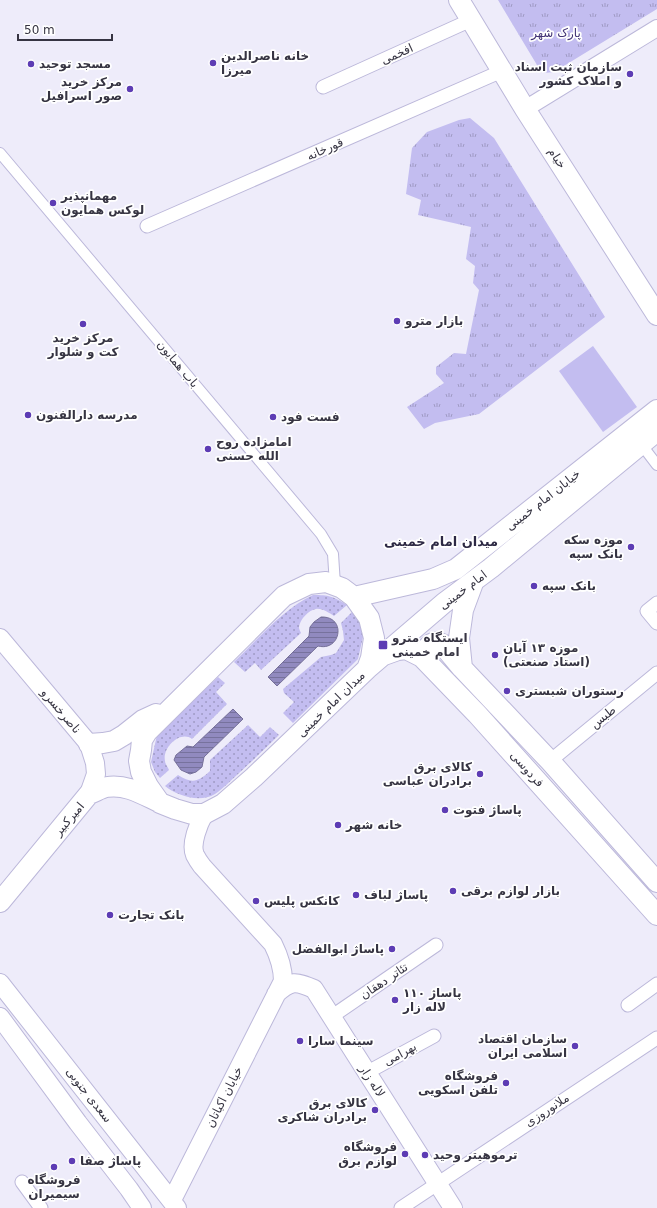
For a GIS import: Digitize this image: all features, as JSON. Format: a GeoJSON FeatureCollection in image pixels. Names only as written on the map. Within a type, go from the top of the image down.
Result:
{"type":"FeatureCollection","features":[{"type":"Feature","properties":{"kind":"main road","name":"خیام"},"geometry":{"type":"LineString","coordinates":[[459,0],[527,112],[657,315]]}},
{"type":"Feature","properties":{"kind":"main road","name":"خیابان امام خمینی"},"geometry":{"type":"LineString","coordinates":[[354,597],[433,579],[456,569],[657,410]]}},
{"type":"Feature","properties":{"kind":"main road","name":"خیابان امام خمینی"},"geometry":{"type":"LineString","coordinates":[[559,512],[657,431]]}},
{"type":"Feature","properties":{"kind":"main road","name":"امام خمینی"},"geometry":{"type":"LineString","coordinates":[[367,669],[444,603],[472,583],[559,512]]}},
{"type":"Feature","properties":{"kind":"main road","name":"میدان امام خمینی"},"geometry":{"type":"LineString","coordinates":[[160,803],[148,786],[141,772],[139,761],[142,740],[147,732],[284,596],[309,584],[326,582],[342,588],[354,597],[369,618],[374,638],[371,658],[367,669],[254,777],[223,804],[204,814]]}},
{"type":"Feature","properties":{"kind":"main road"},"geometry":{"type":"LineString","coordinates":[[462,668],[459,638],[463,610],[472,583]]}},
{"type":"Feature","properties":{"kind":"main road","name":"ناصرخسرو"},"geometry":{"type":"LineString","coordinates":[[0,638],[89,744],[95,763],[96,774],[89,794]]}},
{"type":"Feature","properties":{"kind":"main road","name":"فردوسی"},"geometry":{"type":"LineString","coordinates":[[422,656],[430,644],[436,642],[447,648],[462,668],[550,761],[657,882]]}},
{"type":"Feature","properties":{"kind":"main road","name":"فردوسی"},"geometry":{"type":"LineString","coordinates":[[382,656],[398,650],[406,649],[422,656],[533,775],[657,915]]}},
{"type":"Feature","properties":{"kind":"main road"},"geometry":{"type":"LineString","coordinates":[[89,744],[114,741],[143,720],[174,705]]}},
{"type":"Feature","properties":{"kind":"main road"},"geometry":{"type":"LineString","coordinates":[[533,775],[550,761]]}},
{"type":"Feature","properties":{"kind":"main road","name":"امیرکبیر"},"geometry":{"type":"LineString","coordinates":[[0,902],[89,794],[107,787],[123,787],[137,791],[160,803]]}},
{"type":"Feature","properties":{"kind":"main road"},"geometry":{"type":"LineString","coordinates":[[160,803],[192,814],[204,814],[195,838],[194,853],[202,866],[273,944],[283,970],[282,981],[276,994]]}},
{"type":"Feature","properties":{"kind":"main road","name":"سعدی جنوبی"},"geometry":{"type":"LineString","coordinates":[[0,983],[175,1204]]}},
{"type":"Feature","properties":{"kind":"main road","name":"لاله زار"},"geometry":{"type":"LineString","coordinates":[[276,994],[285,986],[293,983],[302,984],[314,989],[366,1073],[454,1208]]}},
{"type":"Feature","properties":{"kind":"main road","name":"خیابان اکباتان"},"geometry":{"type":"LineString","coordinates":[[175,1204],[276,994]]}},
{"type":"Feature","properties":{"kind":"main road","name":"سعدی جنوبی"},"geometry":{"type":"LineString","coordinates":[[0,1017],[142,1208]]}},
{"type":"Feature","properties":{"kind":"street","name":"افخمی"},"geometry":{"type":"LineString","coordinates":[[324,87],[471,20]]}},
{"type":"Feature","properties":{"kind":"street"},"geometry":{"type":"LineString","coordinates":[[527,112],[657,28]]}},
{"type":"Feature","properties":{"kind":"street"},"geometry":{"type":"LineString","coordinates":[[527,112],[657,40]]}},
{"type":"Feature","properties":{"kind":"street","name":"قورخانه"},"geometry":{"type":"LineString","coordinates":[[147,226],[502,71]]}},
{"type":"Feature","properties":{"kind":"street","name":"باب همایون"},"geometry":{"type":"LineString","coordinates":[[0,152],[321,534],[333,554],[335,585]]}},
{"type":"Feature","properties":{"kind":"street"},"geometry":{"type":"LineString","coordinates":[[641,444],[657,465]]}},
{"type":"Feature","properties":{"kind":"street"},"geometry":{"type":"LineString","coordinates":[[657,603],[647,611],[657,623]]}},
{"type":"Feature","properties":{"kind":"street","name":"طبس"},"geometry":{"type":"LineString","coordinates":[[550,761],[657,673]]}},
{"type":"Feature","properties":{"kind":"street","name":"تئاتر دهقان"},"geometry":{"type":"LineString","coordinates":[[331,1017],[436,946]]}},
{"type":"Feature","properties":{"kind":"street"},"geometry":{"type":"LineString","coordinates":[[628,1005],[657,984]]}},
{"type":"Feature","properties":{"kind":"street","name":"بهرامی"},"geometry":{"type":"LineString","coordinates":[[366,1073],[434,1036]]}},
{"type":"Feature","properties":{"kind":"street","name":"ملانوروزی"},"geometry":{"type":"LineString","coordinates":[[400,1208],[657,1038]]}},
{"type":"Feature","properties":{"kind":"street"},"geometry":{"type":"LineString","coordinates":[[22,1182],[41,1208]]}},
{"type":"Feature","properties":{"kind":"green space","name":"پارک شهر"},"geometry":{"type":"Polygon","coordinates":[[[498,0],[657,0],[657,9],[554,72],[544,73],[537,65],[498,0]]]}},
{"type":"Feature","properties":{"kind":"green space"},"geometry":{"type":"Polygon","coordinates":[[[470,118],[494,138],[605,317],[479,414],[435,423],[424,429],[407,407],[444,383],[436,374],[436,367],[454,353],[466,354],[479,290],[473,283],[475,266],[466,259],[471,227],[418,215],[421,200],[406,194],[412,148],[427,132],[459,120],[470,118]]]}},
{"type":"Feature","properties":{"kind":"green space"},"geometry":{"type":"Polygon","coordinates":[[[593,346],[637,407],[603,432],[559,371],[593,346]]]}},
{"type":"Feature","properties":{"kind":"green space"},"geometry":{"type":"Polygon","coordinates":[[[313,595],[331,597],[347,605],[334,616],[321,609],[313,610],[308,613],[300,624],[299,628],[301,633],[261,670],[255,663],[245,672],[234,662],[281,616],[313,595]]]}},
{"type":"Feature","properties":{"kind":"green space"},"geometry":{"type":"Polygon","coordinates":[[[353,611],[358,617],[363,637],[358,659],[293,723],[283,713],[294,702],[284,693],[283,689],[321,657],[336,653],[344,640],[341,623],[353,611]]]}},
{"type":"Feature","properties":{"kind":"green space"},"geometry":{"type":"Polygon","coordinates":[[[218,677],[225,683],[216,692],[227,704],[192,739],[182,737],[177,739],[169,746],[166,751],[165,762],[169,770],[160,778],[155,772],[151,762],[157,735],[218,677]]]}},
{"type":"Feature","properties":{"kind":"green space"},"geometry":{"type":"Polygon","coordinates":[[[248,725],[260,737],[270,727],[279,735],[218,792],[209,797],[196,798],[176,793],[165,786],[178,775],[191,781],[202,778],[210,771],[210,760],[248,725]]]}},
{"type":"Feature","properties":{"kind":"shaded area"},"geometry":{"type":"Polygon","coordinates":[[[321,617],[329,618],[335,622],[338,627],[336,639],[332,644],[318,646],[277,686],[268,677],[309,636],[310,627],[321,617]]]}},
{"type":"Feature","properties":{"kind":"shaded area"},"geometry":{"type":"Polygon","coordinates":[[[233,709],[243,719],[204,757],[202,767],[196,772],[190,774],[181,770],[174,760],[176,755],[187,746],[193,747],[233,709]]]}},
{"type":"Feature","properties":{"kind":"place","name":"خانه ناصرالدین میرزا"},"geometry":{"type":"Point","coordinates":[213,63]}},
{"type":"Feature","properties":{"kind":"place","name":"مسجد توحید"},"geometry":{"type":"Point","coordinates":[31,64]}},
{"type":"Feature","properties":{"kind":"place","name":"سازمان ثبت اسناد و املاک کشور"},"geometry":{"type":"Point","coordinates":[630,74]}},
{"type":"Feature","properties":{"kind":"place","name":"مرکز خرید صور اسرافیل"},"geometry":{"type":"Point","coordinates":[130,89]}},
{"type":"Feature","properties":{"kind":"place","name":"مهمانپذیر لوکس همایون"},"geometry":{"type":"Point","coordinates":[53,203]}},
{"type":"Feature","properties":{"kind":"place","name":"بازار مترو"},"geometry":{"type":"Point","coordinates":[397,321]}},
{"type":"Feature","properties":{"kind":"place","name":"مرکز خرید کت و شلوار"},"geometry":{"type":"Point","coordinates":[83,324]}},
{"type":"Feature","properties":{"kind":"place","name":"مدرسه دارالفنون"},"geometry":{"type":"Point","coordinates":[28,415]}},
{"type":"Feature","properties":{"kind":"place","name":"فست فود"},"geometry":{"type":"Point","coordinates":[273,417]}},
{"type":"Feature","properties":{"kind":"place","name":"امامزاده روح الله حسنی"},"geometry":{"type":"Point","coordinates":[208,449]}},
{"type":"Feature","properties":{"kind":"place","name":"موزه سکه بانک سپه"},"geometry":{"type":"Point","coordinates":[631,547]}},
{"type":"Feature","properties":{"kind":"place","name":"بانک سپه"},"geometry":{"type":"Point","coordinates":[534,586]}},
{"type":"Feature","properties":{"kind":"place","name":"ایستگاه مترو امام خمینی"},"geometry":{"type":"Point","coordinates":[383,645]}},
{"type":"Feature","properties":{"kind":"place","name":"موزه ۱۳ آبان (استاد صنعتی)"},"geometry":{"type":"Point","coordinates":[495,655]}},
{"type":"Feature","properties":{"kind":"place","name":"رستوران شبستری"},"geometry":{"type":"Point","coordinates":[507,691]}},
{"type":"Feature","properties":{"kind":"place","name":"کالاى برق برادران عباسى"},"geometry":{"type":"Point","coordinates":[480,774]}},
{"type":"Feature","properties":{"kind":"place","name":"پاساژ فتوت"},"geometry":{"type":"Point","coordinates":[445,810]}},
{"type":"Feature","properties":{"kind":"place","name":"خانه شهر"},"geometry":{"type":"Point","coordinates":[338,825]}},
{"type":"Feature","properties":{"kind":"place","name":"بازار لوازم برقی"},"geometry":{"type":"Point","coordinates":[453,891]}},
{"type":"Feature","properties":{"kind":"place","name":"پاساژ لباف"},"geometry":{"type":"Point","coordinates":[356,895]}},
{"type":"Feature","properties":{"kind":"place","name":"کانکس پلیس"},"geometry":{"type":"Point","coordinates":[256,901]}},
{"type":"Feature","properties":{"kind":"place","name":"بانک تجارت"},"geometry":{"type":"Point","coordinates":[110,915]}},
{"type":"Feature","properties":{"kind":"place","name":"پاساژ ابوالفضل"},"geometry":{"type":"Point","coordinates":[392,949]}},
{"type":"Feature","properties":{"kind":"place","name":"پاساژ ۱۱۰ لاله زار"},"geometry":{"type":"Point","coordinates":[395,1000]}},
{"type":"Feature","properties":{"kind":"place","name":"سینما سارا"},"geometry":{"type":"Point","coordinates":[300,1041]}},
{"type":"Feature","properties":{"kind":"place","name":"سازمان اقتصاد اسلامی ایران"},"geometry":{"type":"Point","coordinates":[575,1046]}},
{"type":"Feature","properties":{"kind":"place","name":"فروشگاه تلفن اسکویی"},"geometry":{"type":"Point","coordinates":[506,1083]}},
{"type":"Feature","properties":{"kind":"place","name":"کالای برق برادران شاکری"},"geometry":{"type":"Point","coordinates":[375,1110]}},
{"type":"Feature","properties":{"kind":"place","name":"فروشگاه لوازم برق"},"geometry":{"type":"Point","coordinates":[405,1154]}},
{"type":"Feature","properties":{"kind":"place","name":"ترموهیتر وحید"},"geometry":{"type":"Point","coordinates":[425,1155]}},
{"type":"Feature","properties":{"kind":"place","name":"پاساژ صفا"},"geometry":{"type":"Point","coordinates":[72,1161]}},
{"type":"Feature","properties":{"kind":"place","name":"فروشگاه سیمیران"},"geometry":{"type":"Point","coordinates":[54,1167]}},
{"type":"Feature","properties":{"kind":"district","name":"میدان امام خمینی"},"geometry":{"type":"Point","coordinates":[441,541]}}]}
